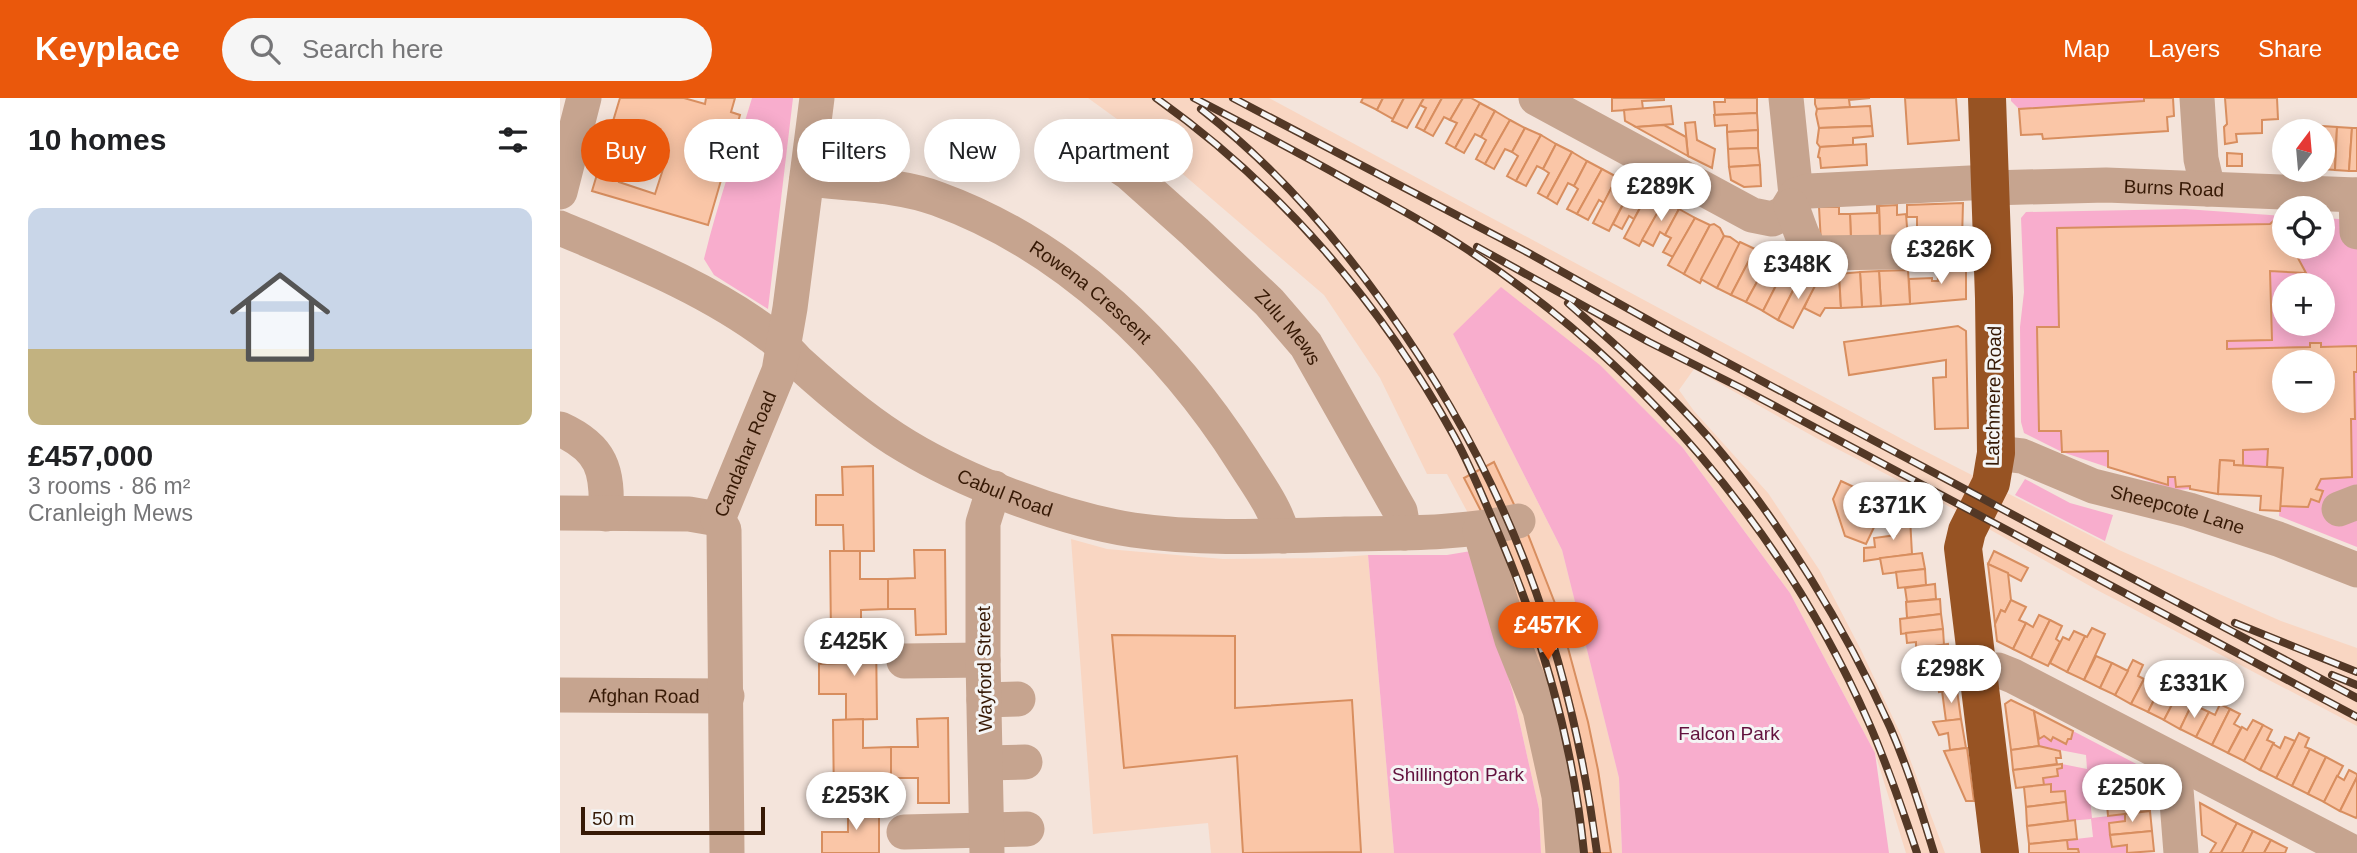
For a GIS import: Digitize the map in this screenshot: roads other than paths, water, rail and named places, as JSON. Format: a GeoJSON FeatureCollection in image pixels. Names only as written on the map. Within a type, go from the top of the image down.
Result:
{"type":"FeatureCollection","features":[{"type":"Feature","properties":{"kind":"highway","name":"Latchmere Road"},"geometry":{"type":"LineString","coordinates":[[1987,98],[1978,185],[1994,289],[1996,453],[1991,482],[1966,531],[1963,548],[2000,853]]}},
{"type":"Feature","properties":{"kind":"street"},"geometry":{"type":"LineString","coordinates":[[560,192],[584,98]]}},
{"type":"Feature","properties":{"kind":"street","name":"Candahar Road"},"geometry":{"type":"LineString","coordinates":[[814,119],[817,98]]}},
{"type":"Feature","properties":{"kind":"street","name":"Burns Road"},"geometry":{"type":"LineString","coordinates":[[1535,98],[1577,108],[1752,215],[1772,219],[1785,213],[1793,201],[1809,191],[1978,185],[2106,185],[2357,195]]}},
{"type":"Feature","properties":{"kind":"street"},"geometry":{"type":"LineString","coordinates":[[1786,98],[1793,201],[1805,244],[1814,253],[1899,252]]}},
{"type":"Feature","properties":{"kind":"street"},"geometry":{"type":"LineString","coordinates":[[2197,98],[2201,159],[2208,189]]}},
{"type":"Feature","properties":{"kind":"street","name":"Candahar Road"},"geometry":{"type":"LineString","coordinates":[[727,853],[724,530],[718,519],[779,371],[807,182]]}},
{"type":"Feature","properties":{"kind":"street","name":"Rowena Crescent"},"geometry":{"type":"LineString","coordinates":[[832,182],[915,192],[938,199],[988,221],[1048,255],[1139,329],[1188,386],[1231,442],[1274,510],[1283,536]]}},
{"type":"Feature","properties":{"kind":"street","name":"Zulu Mews"},"geometry":{"type":"LineString","coordinates":[[1139,182],[1269,303],[1306,345],[1400,511],[1404,533]]}},
{"type":"Feature","properties":{"kind":"street"},"geometry":{"type":"LineString","coordinates":[[2357,195],[2357,232]]}},
{"type":"Feature","properties":{"kind":"street","name":"Cabul Road"},"geometry":{"type":"LineString","coordinates":[[560,228],[668,274],[728,306],[784,347],[796,361],[878,429],[909,448],[951,470],[1059,513],[1136,530],[1180,534],[1283,536],[1480,530],[1518,521]]}},
{"type":"Feature","properties":{"kind":"street"},"geometry":{"type":"LineString","coordinates":[[560,429],[592,448],[607,484],[606,514]]}},
{"type":"Feature","properties":{"kind":"street","name":"Sheepcote Lane"},"geometry":{"type":"LineString","coordinates":[[1996,453],[2022,456],[2093,486],[2227,522],[2357,570]]}},
{"type":"Feature","properties":{"kind":"street","name":"Wayford Street"},"geometry":{"type":"LineString","coordinates":[[987,842],[984,700],[993,644],[983,523],[994,488]]}},
{"type":"Feature","properties":{"kind":"street"},"geometry":{"type":"LineString","coordinates":[[560,513],[689,514],[718,519]]}},
{"type":"Feature","properties":{"kind":"street"},"geometry":{"type":"LineString","coordinates":[[1480,530],[1512,640],[1540,710],[1559,796],[1563,853]]}},
{"type":"Feature","properties":{"kind":"street"},"geometry":{"type":"LineString","coordinates":[[904,661],[993,644]]}},
{"type":"Feature","properties":{"kind":"street"},"geometry":{"type":"LineString","coordinates":[[1978,671],[1998,670],[2012,676],[2354,853]]}},
{"type":"Feature","properties":{"kind":"street","name":"Afghan Road"},"geometry":{"type":"LineString","coordinates":[[560,695],[727,696]]}},
{"type":"Feature","properties":{"kind":"street"},"geometry":{"type":"LineString","coordinates":[[984,700],[1018,699]]}},
{"type":"Feature","properties":{"kind":"street"},"geometry":{"type":"LineString","coordinates":[[986,762],[1025,762]]}},
{"type":"Feature","properties":{"kind":"street"},"geometry":{"type":"LineString","coordinates":[[2181,764],[2175,776],[2181,853]]}},
{"type":"Feature","properties":{"kind":"street"},"geometry":{"type":"LineString","coordinates":[[904,832],[987,842],[1027,829]]}},
{"type":"Feature","properties":{"kind":"railway"},"geometry":{"type":"LineString","coordinates":[[1156,98],[1245,169],[1324,250],[1394,339],[1454,436],[1498,532],[1542,650],[1564,730],[1584,853]]}},
{"type":"Feature","properties":{"kind":"railway"},"geometry":{"type":"LineString","coordinates":[[1194,98],[1392,205],[1465,248],[1529,293],[1590,343],[1647,397],[1700,456],[1749,517],[1794,583],[1834,651],[1868,721],[1917,853]]}},
{"type":"Feature","properties":{"kind":"railway"},"geometry":{"type":"LineString","coordinates":[[1233,98],[1525,251],[1668,331],[2357,698]]}},
{"type":"Feature","properties":{"kind":"railway"},"geometry":{"type":"LineString","coordinates":[[1201,109],[1276,176],[1344,252],[1428,370],[1465,434],[1498,499],[1550,634],[1585,777],[1597,853]]}},
{"type":"Feature","properties":{"kind":"railway"},"geometry":{"type":"LineString","coordinates":[[1477,247],[1649,342],[1741,388],[2357,717]]}},
{"type":"Feature","properties":{"kind":"railway"},"geometry":{"type":"LineString","coordinates":[[1568,303],[1677,403],[1710,439],[1762,505],[1810,577],[1853,652],[1890,727],[1934,853]]}},
{"type":"Feature","properties":{"kind":"railway"},"geometry":{"type":"LineString","coordinates":[[2235,623],[2357,672]]}},
{"type":"Feature","properties":{"kind":"railway"},"geometry":{"type":"LineString","coordinates":[[2332,675],[2357,685]]}},
{"type":"Feature","properties":{"kind":"park label","name":"Falcon Park"},"geometry":{"type":"Point","coordinates":[1729,733]}},
{"type":"Feature","properties":{"kind":"park label","name":"Shillington Park"},"geometry":{"type":"Point","coordinates":[1458,774]}}]}
